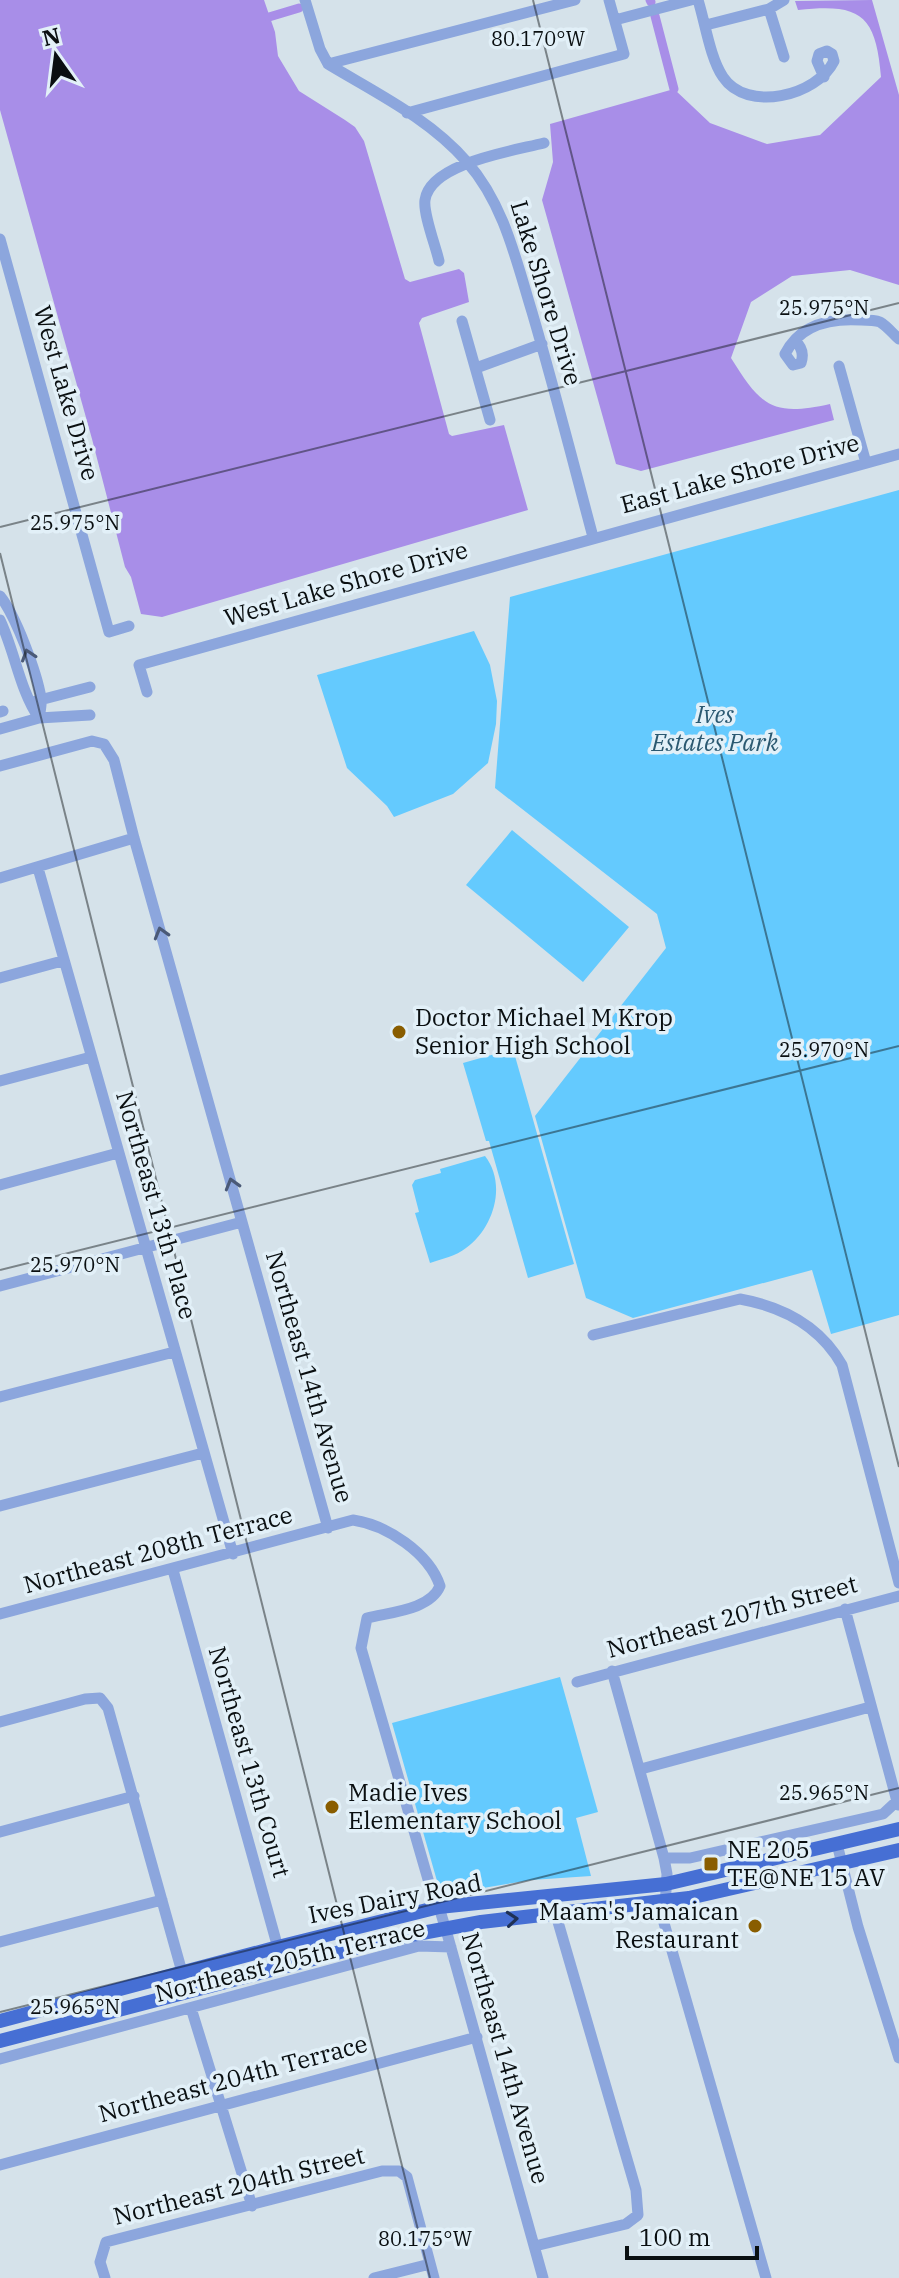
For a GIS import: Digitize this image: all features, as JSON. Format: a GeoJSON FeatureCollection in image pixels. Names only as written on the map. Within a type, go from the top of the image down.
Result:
{"type":"FeatureCollection","features":[{"type":"Feature","properties":{"kind":"main road","name":"Ives Dairy Road"},"geometry":{"type":"LineString","coordinates":[[0,2021],[439,1907],[666,1884],[899,1829]]}},
{"type":"Feature","properties":{"kind":"main road","name":"Ives Dairy Road"},"geometry":{"type":"LineString","coordinates":[[0,2041],[283,1966],[445,1928],[665,1901],[899,1850]]}},
{"type":"Feature","properties":{"kind":"street"},"geometry":{"type":"LineString","coordinates":[[305,0],[320,49],[328,64],[575,0]]}},
{"type":"Feature","properties":{"kind":"street"},"geometry":{"type":"LineString","coordinates":[[407,113],[624,54],[609,0]]}},
{"type":"Feature","properties":{"kind":"street"},"geometry":{"type":"LineString","coordinates":[[615,20],[691,0]]}},
{"type":"Feature","properties":{"kind":"street"},"geometry":{"type":"LineString","coordinates":[[698,0],[723,78],[741,91],[766,97],[789,95],[824,77]]}},
{"type":"Feature","properties":{"kind":"street"},"geometry":{"type":"LineString","coordinates":[[706,25],[769,9],[784,0]]}},
{"type":"Feature","properties":{"kind":"street"},"geometry":{"type":"LineString","coordinates":[[769,9],[784,57]]}},
{"type":"Feature","properties":{"kind":"street","name":"Lake Shore Drive"},"geometry":{"type":"LineString","coordinates":[[328,64],[441,135],[491,193],[510,238],[542,344],[593,537]]}},
{"type":"Feature","properties":{"kind":"street"},"geometry":{"type":"LineString","coordinates":[[439,261],[425,201],[432,185],[449,171],[468,163],[544,143]]}},
{"type":"Feature","properties":{"kind":"street","name":"West Lake Drive"},"geometry":{"type":"LineString","coordinates":[[0,239],[109,632],[129,626]]}},
{"type":"Feature","properties":{"kind":"street"},"geometry":{"type":"LineString","coordinates":[[795,341],[822,321],[846,319],[879,321],[899,339]]}},
{"type":"Feature","properties":{"kind":"street"},"geometry":{"type":"LineString","coordinates":[[462,321],[490,420]]}},
{"type":"Feature","properties":{"kind":"street"},"geometry":{"type":"LineString","coordinates":[[476,368],[542,344]]}},
{"type":"Feature","properties":{"kind":"street"},"geometry":{"type":"LineString","coordinates":[[839,366],[866,463]]}},
{"type":"Feature","properties":{"kind":"street","name":"East Lake Shore Drive"},"geometry":{"type":"LineString","coordinates":[[593,537],[899,454]]}},
{"type":"Feature","properties":{"kind":"street","name":"West Lake Shore Drive"},"geometry":{"type":"LineString","coordinates":[[147,692],[139,665],[593,537]]}},
{"type":"Feature","properties":{"kind":"street"},"geometry":{"type":"LineString","coordinates":[[0,596],[7,604],[29,656],[39,718]]}},
{"type":"Feature","properties":{"kind":"street"},"geometry":{"type":"LineString","coordinates":[[0,620],[35,701]]}},
{"type":"Feature","properties":{"kind":"street"},"geometry":{"type":"LineString","coordinates":[[35,701],[90,687]]}},
{"type":"Feature","properties":{"kind":"street"},"geometry":{"type":"LineString","coordinates":[[0,729],[39,718],[90,715]]}},
{"type":"Feature","properties":{"kind":"street","name":"Northeast 14th Avenue"},"geometry":{"type":"LineString","coordinates":[[0,766],[92,741],[104,744],[114,760],[328,1528],[353,1520],[390,1534],[424,1558],[440,1586],[435,1596],[426,1602],[367,1618],[361,1648],[430,1888],[451,1947],[543,2278]]}},
{"type":"Feature","properties":{"kind":"street"},"geometry":{"type":"LineString","coordinates":[[0,878],[134,838]]}},
{"type":"Feature","properties":{"kind":"street","name":"Northeast 13th Place"},"geometry":{"type":"LineString","coordinates":[[38,868],[233,1554]]}},
{"type":"Feature","properties":{"kind":"street"},"geometry":{"type":"LineString","coordinates":[[0,978],[62,961]]}},
{"type":"Feature","properties":{"kind":"street"},"geometry":{"type":"LineString","coordinates":[[0,1081],[91,1057]]}},
{"type":"Feature","properties":{"kind":"street"},"geometry":{"type":"LineString","coordinates":[[0,1185],[118,1153]]}},
{"type":"Feature","properties":{"kind":"street"},"geometry":{"type":"LineString","coordinates":[[0,1286],[242,1222]]}},
{"type":"Feature","properties":{"kind":"street"},"geometry":{"type":"LineString","coordinates":[[593,1335],[740,1299],[786,1313],[821,1335],[842,1365],[899,1583]]}},
{"type":"Feature","properties":{"kind":"street"},"geometry":{"type":"LineString","coordinates":[[0,1397],[174,1352]]}},
{"type":"Feature","properties":{"kind":"street"},"geometry":{"type":"LineString","coordinates":[[0,1506],[203,1453]]}},
{"type":"Feature","properties":{"kind":"street","name":"Northeast 208th Terrace"},"geometry":{"type":"LineString","coordinates":[[0,1614],[328,1528]]}},
{"type":"Feature","properties":{"kind":"street","name":"Northeast 13th Court"},"geometry":{"type":"LineString","coordinates":[[173,1570],[283,1966]]}},
{"type":"Feature","properties":{"kind":"street","name":"Northeast 207th Street"},"geometry":{"type":"LineString","coordinates":[[577,1682],[899,1596]]}},
{"type":"Feature","properties":{"kind":"street"},"geometry":{"type":"LineString","coordinates":[[664,1858],[690,1858],[883,1814],[898,1805],[845,1609]]}},
{"type":"Feature","properties":{"kind":"street"},"geometry":{"type":"LineString","coordinates":[[612,1671],[664,1858],[667,1874],[664,1923],[766,2278]]}},
{"type":"Feature","properties":{"kind":"street"},"geometry":{"type":"LineString","coordinates":[[0,1722],[85,1699],[100,1698],[108,1708],[182,1972]]}},
{"type":"Feature","properties":{"kind":"street"},"geometry":{"type":"LineString","coordinates":[[641,1769],[870,1707]]}},
{"type":"Feature","properties":{"kind":"street"},"geometry":{"type":"LineString","coordinates":[[0,1832],[134,1796]]}},
{"type":"Feature","properties":{"kind":"street"},"geometry":{"type":"LineString","coordinates":[[837,1844],[858,1927],[899,2058]]}},
{"type":"Feature","properties":{"kind":"street"},"geometry":{"type":"LineString","coordinates":[[0,1942],[162,1900]]}},
{"type":"Feature","properties":{"kind":"street"},"geometry":{"type":"LineString","coordinates":[[535,2246],[626,2224],[638,2215],[636,2190],[556,1915]]}},
{"type":"Feature","properties":{"kind":"street","name":"Northeast 205th Terrace"},"geometry":{"type":"LineString","coordinates":[[0,2059],[419,1946],[451,1947]]}},
{"type":"Feature","properties":{"kind":"street"},"geometry":{"type":"LineString","coordinates":[[191,2008],[252,2206]]}},
{"type":"Feature","properties":{"kind":"street","name":"Northeast 204th Terrace"},"geometry":{"type":"LineString","coordinates":[[0,2165],[477,2037]]}},
{"type":"Feature","properties":{"kind":"street","name":"Northeast 204th Street"},"geometry":{"type":"LineString","coordinates":[[105,2278],[100,2262],[106,2242],[382,2171],[399,2171],[407,2177],[430,2264]]}},
{"type":"Feature","properties":{"kind":"street"},"geometry":{"type":"LineString","coordinates":[[374,2278],[430,2264],[434,2278]]}},
{"type":"Feature","properties":{"kind":"green space","name":"Ives Estates Park"},"geometry":{"type":"Polygon","coordinates":[[[899,490],[899,1315],[831,1334],[812,1270],[633,1318],[586,1298],[535,1116],[666,948],[657,914],[495,788],[510,597],[899,490]]]}},
{"type":"Feature","properties":{"kind":"green space"},"geometry":{"type":"Polygon","coordinates":[[[474,631],[490,665],[497,701],[488,763],[453,794],[394,817],[387,806],[347,768],[317,675],[474,631]]]}},
{"type":"Feature","properties":{"kind":"green space"},"geometry":{"type":"Polygon","coordinates":[[[512,830],[629,927],[583,982],[466,885],[512,830]]]}},
{"type":"Feature","properties":{"kind":"green space"},"geometry":{"type":"Polygon","coordinates":[[[513,1049],[574,1264],[528,1278],[463,1063],[513,1049]]]}},
{"type":"Feature","properties":{"kind":"green space"},"geometry":{"type":"Polygon","coordinates":[[[485,1156],[492,1167],[496,1192],[484,1229],[466,1248],[430,1263],[415,1213],[419,1212],[412,1185],[415,1180],[441,1173],[440,1169],[485,1156]]]}},
{"type":"Feature","properties":{"kind":"green space"},"geometry":{"type":"Polygon","coordinates":[[[560,1677],[598,1812],[576,1818],[591,1876],[531,1880],[441,1895],[392,1723],[560,1677]]]}},
{"type":"Feature","properties":{"kind":"shaded area"},"geometry":{"type":"Polygon","coordinates":[[[0,0],[264,0],[275,32],[278,56],[299,91],[355,127],[364,141],[405,279],[410,282],[459,269],[464,273],[469,302],[422,318],[419,323],[449,434],[452,436],[504,425],[528,510],[162,617],[141,614],[131,577],[125,567],[0,110],[0,0]]]}},
{"type":"Feature","properties":{"kind":"shaded area"},"geometry":{"type":"Polygon","coordinates":[[[872,0],[899,95],[899,285],[850,270],[792,276],[751,302],[731,358],[751,387],[770,404],[794,409],[830,404],[834,420],[641,471],[616,464],[542,200],[553,162],[550,124],[674,89],[710,123],[767,144],[820,135],[881,77],[879,56],[869,26],[861,17],[836,9],[798,10],[795,1],[872,0]]]}},
{"type":"Feature","properties":{"kind":"waterway"},"geometry":{"type":"LineString","coordinates":[[269,17],[299,8]]}},
{"type":"Feature","properties":{"kind":"waterway"},"geometry":{"type":"LineString","coordinates":[[655,16],[674,89]]}},
{"type":"Feature","properties":{"kind":"place","name":"Doctor Michael M Krop Senior High School"},"geometry":{"type":"Point","coordinates":[399,1032]}},
{"type":"Feature","properties":{"kind":"place","name":"Madie Ives Elementary School"},"geometry":{"type":"Point","coordinates":[332,1807]}},
{"type":"Feature","properties":{"kind":"place","name":"NE 205 TE@NE 15 AV"},"geometry":{"type":"Point","coordinates":[711,1864]}},
{"type":"Feature","properties":{"kind":"place","name":"Maam's Jamaican Restaurant"},"geometry":{"type":"Point","coordinates":[755,1926]}}]}
